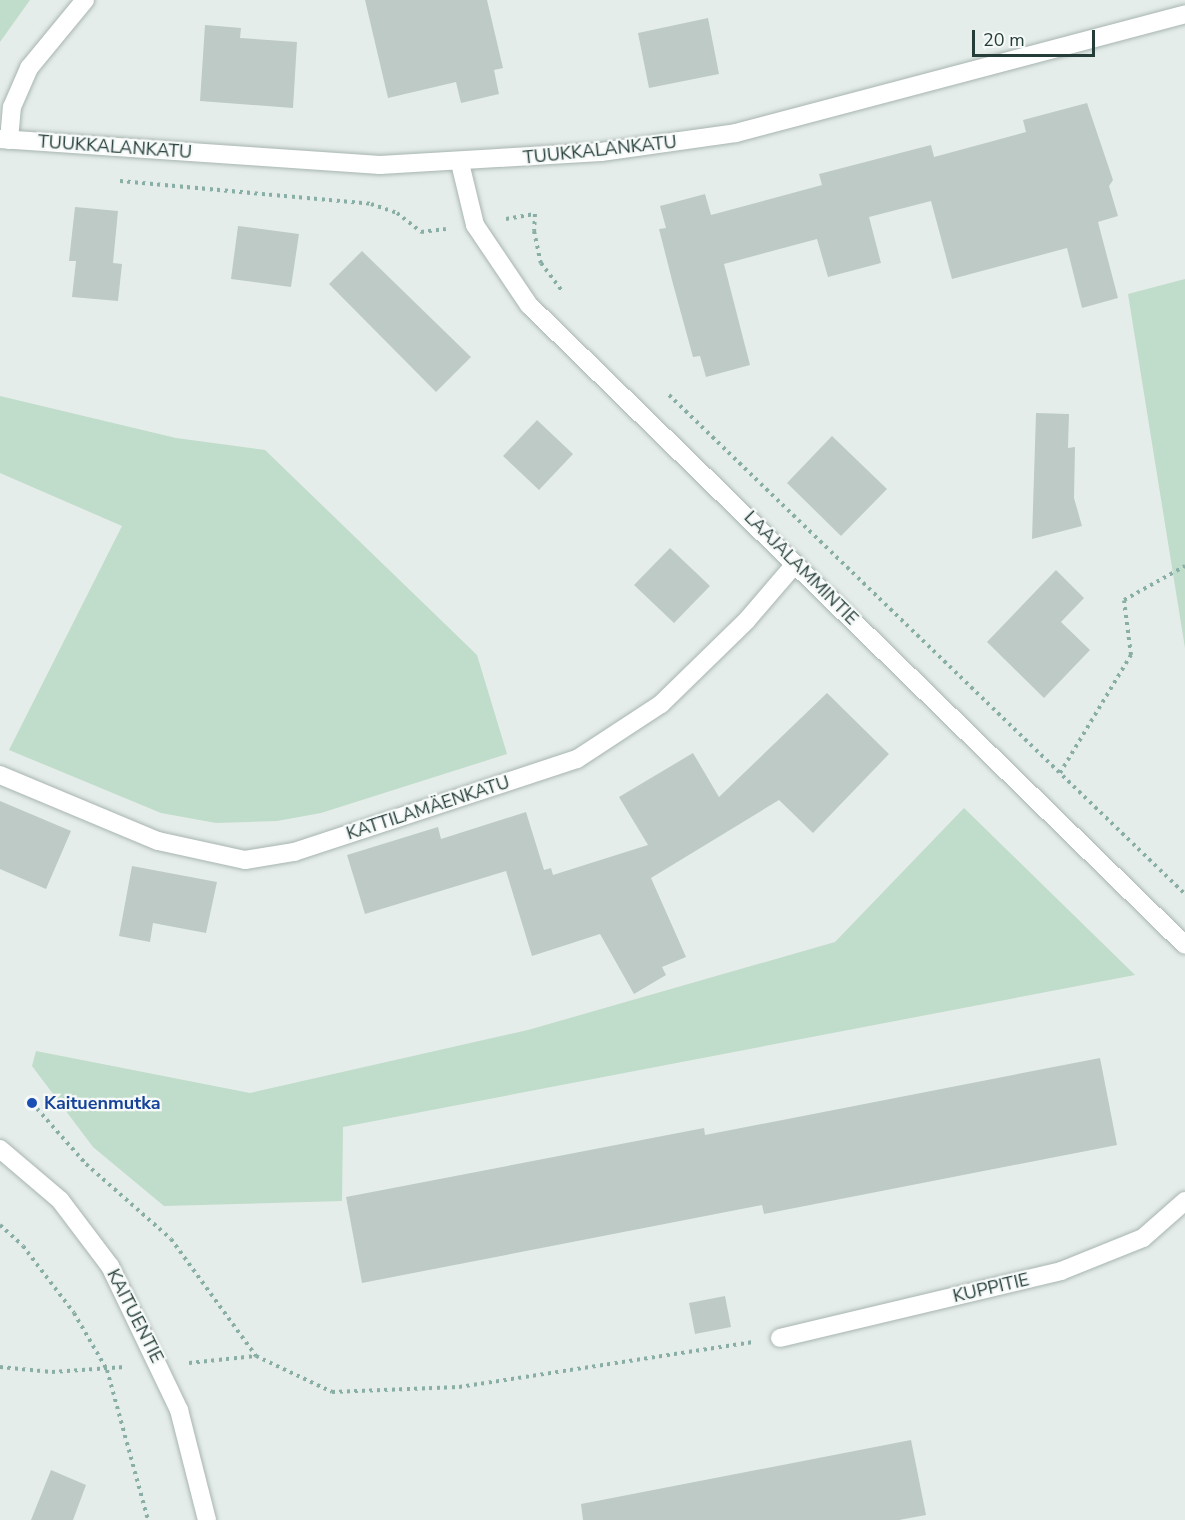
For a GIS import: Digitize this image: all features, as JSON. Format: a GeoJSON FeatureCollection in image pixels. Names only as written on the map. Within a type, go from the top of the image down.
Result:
{"type":"FeatureCollection","features":[{"type":"Feature","properties":{"kind":"street"},"geometry":{"type":"LineString","coordinates":[[4,139],[12,107],[29,68],[85,0]]}},
{"type":"Feature","properties":{"kind":"street","name":"TUUKKALANKATU"},"geometry":{"type":"LineString","coordinates":[[4,139],[380,165],[460,163],[602,152],[736,133],[1185,14]]}},
{"type":"Feature","properties":{"kind":"street","name":"LAAJALAMMINTIE"},"geometry":{"type":"LineString","coordinates":[[460,163],[475,225],[529,305],[1185,945]]}},
{"type":"Feature","properties":{"kind":"street","name":"KATTILAMÄENKATU"},"geometry":{"type":"LineString","coordinates":[[0,775],[158,842],[245,861],[294,852],[577,759],[661,704],[747,620],[795,564]]}},
{"type":"Feature","properties":{"kind":"street","name":"KAITUENTIE"},"geometry":{"type":"LineString","coordinates":[[0,1149],[60,1200],[110,1266],[179,1410],[207,1520]]}},
{"type":"Feature","properties":{"kind":"street","name":"KUPPITIE"},"geometry":{"type":"LineString","coordinates":[[780,1338],[1061,1271],[1143,1238],[1185,1201]]}},
{"type":"Feature","properties":{"kind":"path"},"geometry":{"type":"LineString","coordinates":[[116,180],[371,204],[397,213],[421,232],[535,214],[534,231],[541,263],[570,299]]}},
{"type":"Feature","properties":{"kind":"path"},"geometry":{"type":"LineString","coordinates":[[664,390],[1185,894]]}},
{"type":"Feature","properties":{"kind":"path"},"geometry":{"type":"LineString","coordinates":[[1041,804],[1131,655],[1124,600],[1185,566]]}},
{"type":"Feature","properties":{"kind":"path"},"geometry":{"type":"LineString","coordinates":[[32,1102],[86,1164],[171,1239],[256,1356]]}},
{"type":"Feature","properties":{"kind":"path"},"geometry":{"type":"LineString","coordinates":[[0,1225],[23,1246],[74,1313],[107,1370],[148,1520]]}},
{"type":"Feature","properties":{"kind":"path"},"geometry":{"type":"LineString","coordinates":[[332,1392],[459,1387],[780,1338]]}},
{"type":"Feature","properties":{"kind":"green space"},"geometry":{"type":"Polygon","coordinates":[[[0,0],[30,0],[0,42],[0,0]]]}},
{"type":"Feature","properties":{"kind":"green space"},"geometry":{"type":"Polygon","coordinates":[[[1185,279],[1185,648],[1128,294],[1185,279]]]}},
{"type":"Feature","properties":{"kind":"green space"},"geometry":{"type":"Polygon","coordinates":[[[0,396],[176,438],[265,450],[477,655],[507,754],[321,813],[277,821],[216,823],[161,813],[9,750],[122,526],[0,473],[0,396]]]}},
{"type":"Feature","properties":{"kind":"green space"},"geometry":{"type":"Polygon","coordinates":[[[964,808],[1135,975],[343,1127],[342,1201],[164,1206],[93,1147],[32,1066],[36,1051],[250,1093],[528,1030],[835,942],[964,808]]]}},
{"type":"Feature","properties":{"kind":"building"},"geometry":{"type":"Polygon","coordinates":[[[365,0],[487,0],[503,68],[494,70],[499,94],[461,103],[456,82],[388,98],[365,0]]]}},
{"type":"Feature","properties":{"kind":"building"},"geometry":{"type":"Polygon","coordinates":[[[708,18],[719,74],[649,88],[638,33],[708,18]]]}},
{"type":"Feature","properties":{"kind":"building"},"geometry":{"type":"Polygon","coordinates":[[[205,25],[241,28],[240,38],[297,42],[293,108],[200,101],[205,25]]]}},
{"type":"Feature","properties":{"kind":"building"},"geometry":{"type":"Polygon","coordinates":[[[1087,103],[1113,180],[1109,186],[1118,216],[1098,222],[1118,298],[1082,308],[1067,248],[952,279],[931,201],[869,217],[881,263],[828,277],[817,239],[724,264],[750,365],[706,377],[700,356],[693,357],[673,284],[659,229],[666,228],[660,206],[705,194],[711,215],[822,185],[819,174],[931,145],[934,157],[1026,132],[1023,120],[1087,103]]]}},
{"type":"Feature","properties":{"kind":"building"},"geometry":{"type":"Polygon","coordinates":[[[75,207],[118,211],[113,263],[122,264],[118,301],[72,297],[76,261],[69,261],[75,207]]]}},
{"type":"Feature","properties":{"kind":"building"},"geometry":{"type":"Polygon","coordinates":[[[238,226],[299,234],[291,287],[231,279],[238,226]]]}},
{"type":"Feature","properties":{"kind":"building"},"geometry":{"type":"Polygon","coordinates":[[[362,251],[471,357],[436,392],[329,284],[362,251]]]}},
{"type":"Feature","properties":{"kind":"building"},"geometry":{"type":"Polygon","coordinates":[[[1036,413],[1069,414],[1068,448],[1075,447],[1074,498],[1082,526],[1032,539],[1036,413]]]}},
{"type":"Feature","properties":{"kind":"building"},"geometry":{"type":"Polygon","coordinates":[[[537,420],[573,454],[539,490],[503,456],[537,420]]]}},
{"type":"Feature","properties":{"kind":"building"},"geometry":{"type":"Polygon","coordinates":[[[832,436],[887,489],[841,536],[787,483],[832,436]]]}},
{"type":"Feature","properties":{"kind":"building"},"geometry":{"type":"Polygon","coordinates":[[[670,548],[710,586],[674,623],[634,585],[670,548]]]}},
{"type":"Feature","properties":{"kind":"building"},"geometry":{"type":"Polygon","coordinates":[[[1056,570],[1084,598],[1061,622],[1090,650],[1044,698],[987,642],[1056,570]]]}},
{"type":"Feature","properties":{"kind":"building"},"geometry":{"type":"Polygon","coordinates":[[[827,693],[889,754],[813,833],[779,800],[651,878],[686,957],[662,967],[666,975],[634,994],[600,934],[532,956],[506,871],[365,914],[347,855],[438,827],[441,839],[526,812],[544,870],[551,868],[553,875],[648,845],[619,797],[693,753],[719,797],[827,693]]]}},
{"type":"Feature","properties":{"kind":"building"},"geometry":{"type":"Polygon","coordinates":[[[0,801],[71,831],[46,889],[0,869],[0,801]]]}},
{"type":"Feature","properties":{"kind":"building"},"geometry":{"type":"Polygon","coordinates":[[[132,866],[217,882],[206,933],[153,923],[150,942],[119,936],[132,866]]]}},
{"type":"Feature","properties":{"kind":"building"},"geometry":{"type":"Polygon","coordinates":[[[1100,1058],[1117,1145],[764,1214],[762,1205],[362,1283],[346,1197],[704,1128],[705,1135],[1100,1058]]]}},
{"type":"Feature","properties":{"kind":"building"},"geometry":{"type":"Polygon","coordinates":[[[725,1296],[731,1327],[695,1334],[689,1303],[725,1296]]]}},
{"type":"Feature","properties":{"kind":"building"},"geometry":{"type":"Polygon","coordinates":[[[911,1440],[926,1515],[899,1520],[583,1520],[581,1504],[911,1440]]]}},
{"type":"Feature","properties":{"kind":"building"},"geometry":{"type":"Polygon","coordinates":[[[51,1470],[86,1485],[73,1520],[31,1520],[51,1470]]]}},
{"type":"Feature","properties":{"kind":"place","name":"Kaituenmutka"},"geometry":{"type":"Point","coordinates":[32,1103]}}]}
